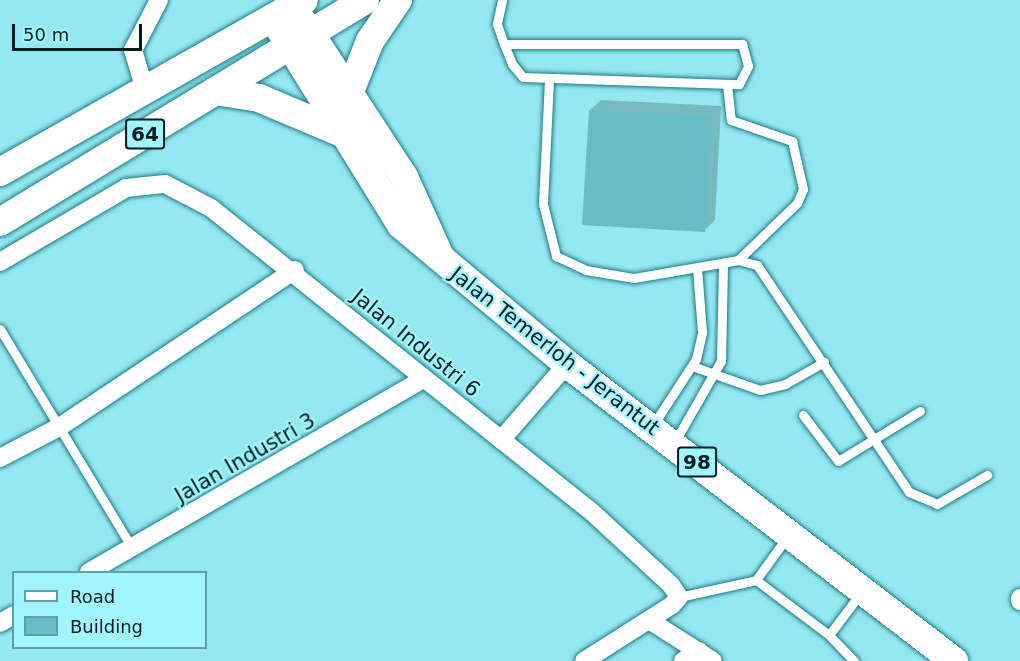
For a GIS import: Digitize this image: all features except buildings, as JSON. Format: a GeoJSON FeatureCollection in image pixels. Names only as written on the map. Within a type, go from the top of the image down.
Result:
{"type":"FeatureCollection","features":[{"type":"Feature","properties":{"kind":"main road","name":"64"},"geometry":{"type":"LineString","coordinates":[[0,222],[365,0]]}},
{"type":"Feature","properties":{"kind":"main road"},"geometry":{"type":"LineString","coordinates":[[349,94],[370,41],[398,0]]}},
{"type":"Feature","properties":{"kind":"main road","name":"64"},"geometry":{"type":"LineString","coordinates":[[0,172],[290,8]]}},
{"type":"Feature","properties":{"kind":"main road","name":"Jalan Temerloh - Jerantut"},"geometry":{"type":"LineString","coordinates":[[290,8],[300,40],[344,134],[385,207],[441,261],[567,364],[954,661]]}},
{"type":"Feature","properties":{"kind":"main road","name":"Jalan Temerloh - Jerantut"},"geometry":{"type":"LineString","coordinates":[[300,40],[349,94],[410,187],[441,261]]}},
{"type":"Feature","properties":{"kind":"main road"},"geometry":{"type":"LineString","coordinates":[[215,91],[259,98],[344,134]]}},
{"type":"Feature","properties":{"kind":"street"},"geometry":{"type":"LineString","coordinates":[[145,90],[133,50],[159,0]]}},
{"type":"Feature","properties":{"kind":"street","name":"Jalan Industri 6"},"geometry":{"type":"LineString","coordinates":[[0,262],[126,188],[165,184],[202,202],[295,270],[422,380],[501,440],[658,570],[679,597]]}},
{"type":"Feature","properties":{"kind":"street"},"geometry":{"type":"LineString","coordinates":[[0,458],[61,426],[295,270]]}},
{"type":"Feature","properties":{"kind":"street"},"geometry":{"type":"LineString","coordinates":[[501,440],[567,364]]}},
{"type":"Feature","properties":{"kind":"street","name":"Jalan Industri 3"},"geometry":{"type":"LineString","coordinates":[[92,571],[422,380]]}},
{"type":"Feature","properties":{"kind":"street"},"geometry":{"type":"LineString","coordinates":[[584,661],[652,622],[679,597]]}},
{"type":"Feature","properties":{"kind":"street"},"geometry":{"type":"LineString","coordinates":[[652,622],[706,656]]}},
{"type":"Feature","properties":{"kind":"street"},"geometry":{"type":"LineString","coordinates":[[683,661],[706,656]]}},
{"type":"Feature","properties":{"kind":"lane"},"geometry":{"type":"LineString","coordinates":[[502,0],[495,13],[504,44],[523,77],[549,80],[739,84],[746,74],[742,44],[504,44]]}},
{"type":"Feature","properties":{"kind":"lane"},"geometry":{"type":"LineString","coordinates":[[549,80],[543,204],[556,256],[586,270],[634,278],[697,269],[738,260],[757,265],[768,277],[909,492],[929,504],[946,501],[987,475]]}},
{"type":"Feature","properties":{"kind":"lane"},"geometry":{"type":"LineString","coordinates":[[728,84],[731,120],[792,141],[803,189],[797,203],[738,260]]}},
{"type":"Feature","properties":{"kind":"lane"},"geometry":{"type":"LineString","coordinates":[[662,435],[714,378],[724,336],[723,263]]}},
{"type":"Feature","properties":{"kind":"lane"},"geometry":{"type":"LineString","coordinates":[[662,435],[692,366],[702,332],[697,269]]}},
{"type":"Feature","properties":{"kind":"lane"},"geometry":{"type":"LineString","coordinates":[[0,329],[61,426],[132,548]]}},
{"type":"Feature","properties":{"kind":"lane"},"geometry":{"type":"LineString","coordinates":[[692,366],[714,378],[743,388],[771,389],[824,362]]}},
{"type":"Feature","properties":{"kind":"lane"},"geometry":{"type":"LineString","coordinates":[[802,415],[833,460],[875,440],[920,411]]}},
{"type":"Feature","properties":{"kind":"lane"},"geometry":{"type":"LineString","coordinates":[[679,597],[756,580],[789,534]]}},
{"type":"Feature","properties":{"kind":"lane"},"geometry":{"type":"LineString","coordinates":[[756,580],[829,635],[854,661]]}},
{"type":"Feature","properties":{"kind":"lane"},"geometry":{"type":"LineString","coordinates":[[829,635],[863,590]]}}]}
